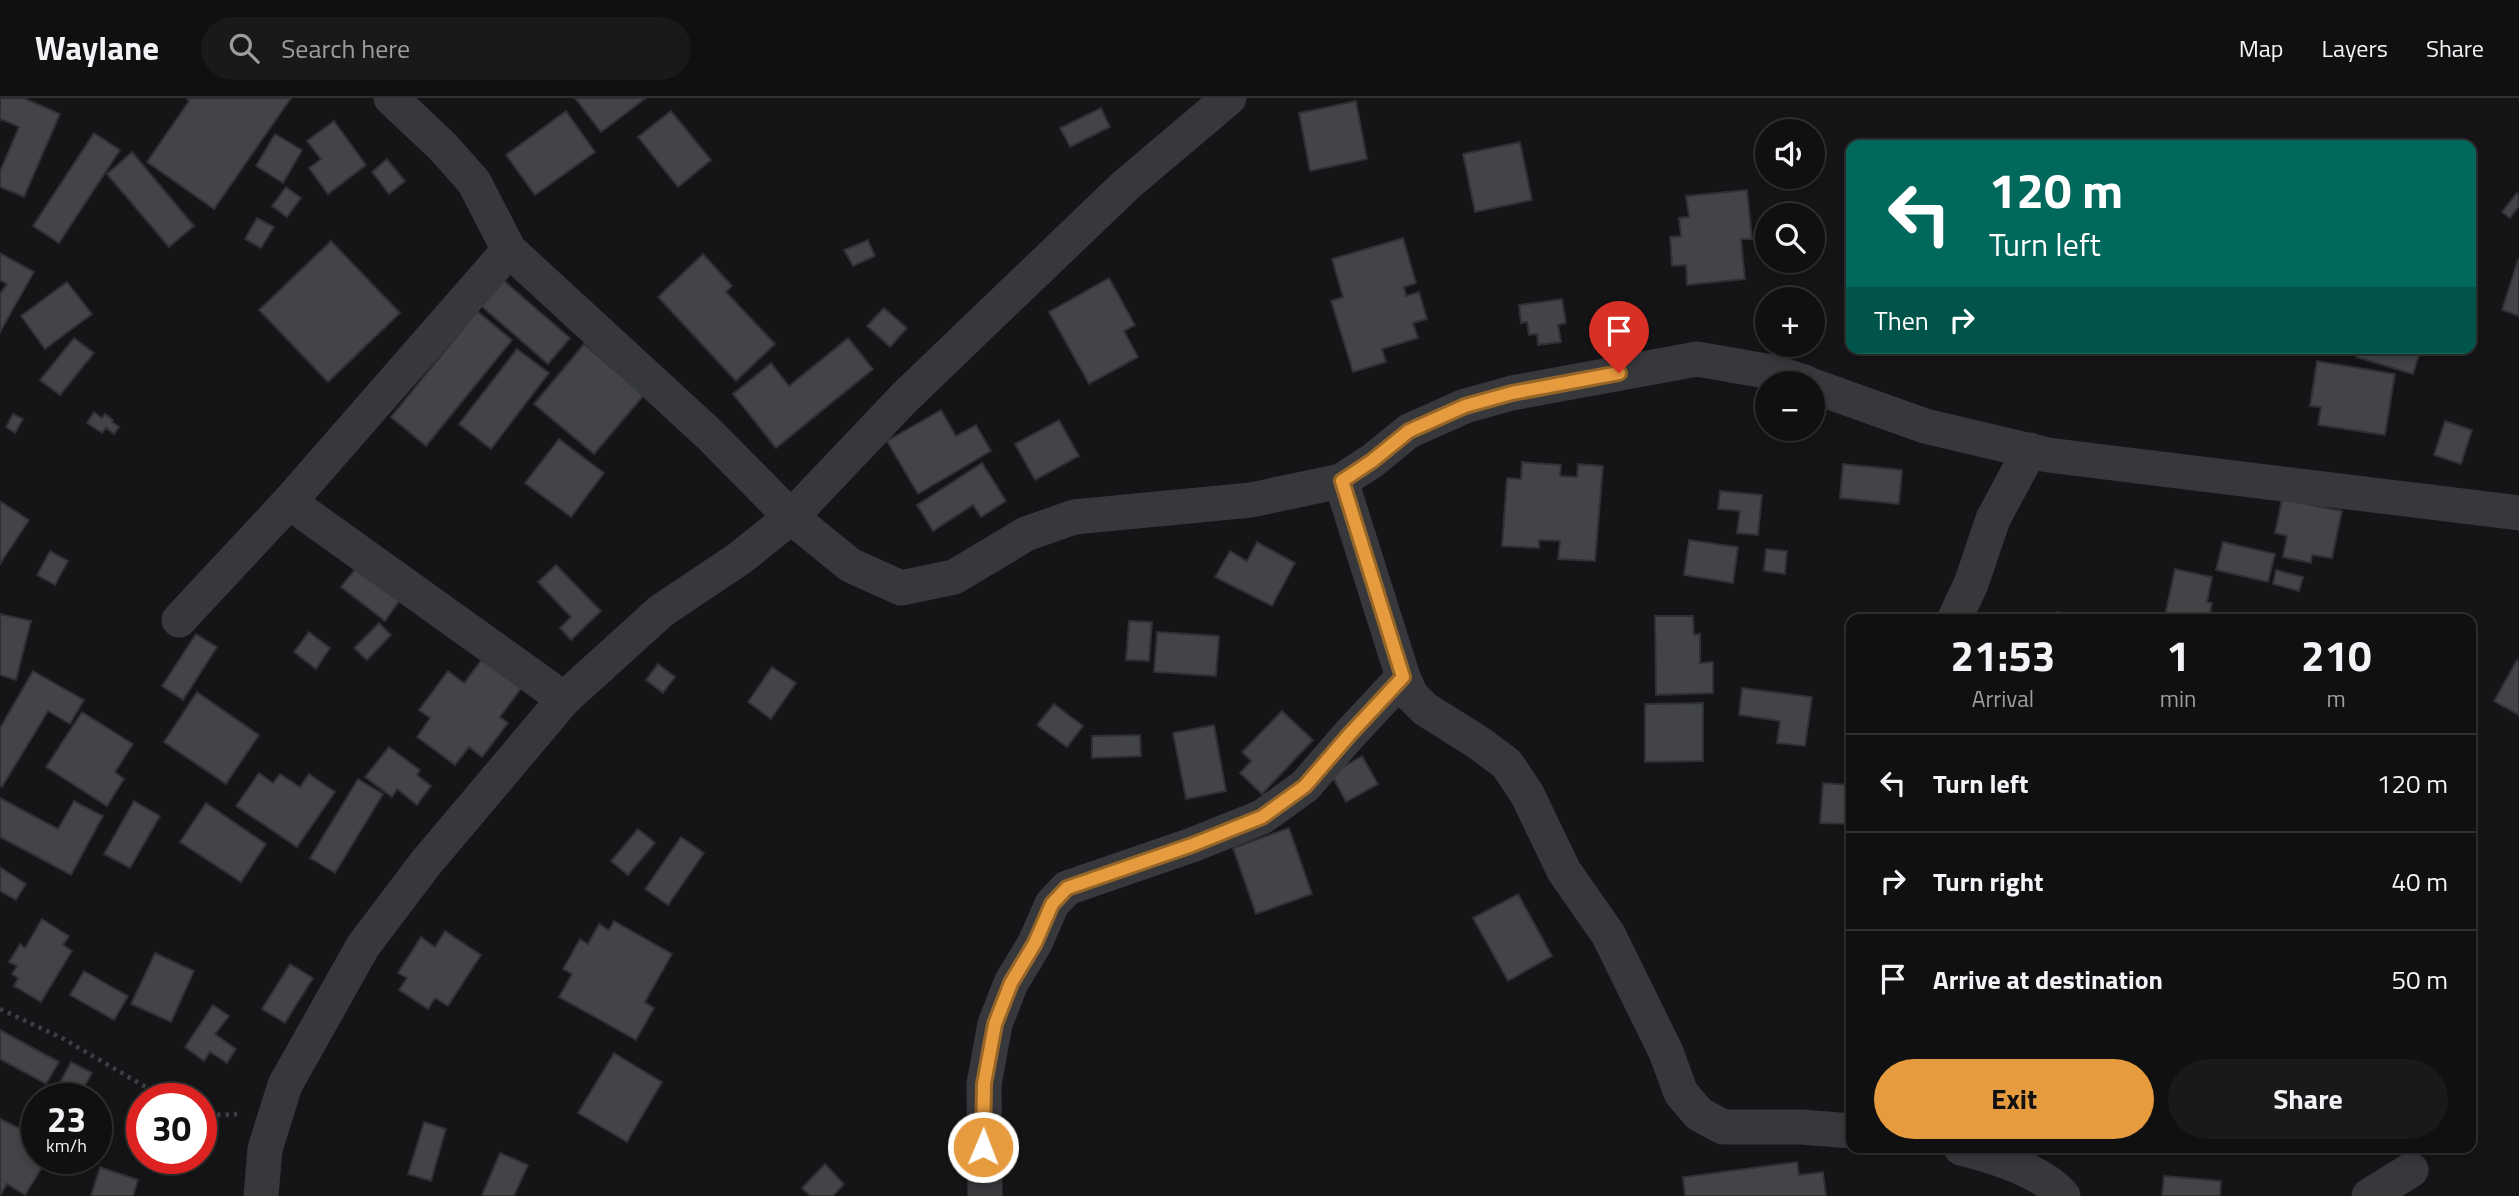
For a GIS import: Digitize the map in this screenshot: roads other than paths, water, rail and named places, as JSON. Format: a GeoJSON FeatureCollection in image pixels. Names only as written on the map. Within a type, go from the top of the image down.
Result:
{"type":"FeatureCollection","features":[{"type":"Feature","properties":{"kind":"street"},"geometry":{"type":"LineString","coordinates":[[391,98],[443,146],[474,181],[509,250],[709,434],[790,517],[850,565],[901,588],[954,577],[1026,534],[1074,517],[1251,500],[1342,481],[1409,431],[1465,406],[1512,393],[1697,359],[1766,371]]}},
{"type":"Feature","properties":{"kind":"street"},"geometry":{"type":"LineString","coordinates":[[261,1196],[265,1149],[285,1085],[363,946],[425,864],[564,699],[661,611],[740,558],[790,517],[904,397],[1126,185],[1229,98]]}},
{"type":"Feature","properties":{"kind":"street"},"geometry":{"type":"LineString","coordinates":[[179,620],[289,502],[509,250]]}},
{"type":"Feature","properties":{"kind":"street"},"geometry":{"type":"LineString","coordinates":[[1825,390],[1925,426],[2048,455],[2519,513]]}},
{"type":"Feature","properties":{"kind":"street"},"geometry":{"type":"LineString","coordinates":[[1957,614],[1971,583],[1993,519],[2030,450]]}},
{"type":"Feature","properties":{"kind":"street"},"geometry":{"type":"LineString","coordinates":[[1342,481],[1411,695],[1425,709],[1507,764],[1527,794],[1564,871],[1608,933],[1666,1052],[1681,1093],[1699,1114],[1723,1126],[1846,1131]]}},
{"type":"Feature","properties":{"kind":"street"},"geometry":{"type":"LineString","coordinates":[[289,502],[564,699]]}},
{"type":"Feature","properties":{"kind":"street"},"geometry":{"type":"LineString","coordinates":[[985,1196],[984,1084],[995,1024],[1011,983],[1035,943],[1052,904],[1067,888],[1192,845],[1262,817],[1305,786],[1403,677]]}},
{"type":"Feature","properties":{"kind":"street"},"geometry":{"type":"LineString","coordinates":[[1981,1153],[1997,1157],[2055,1186],[2063,1196]]}},
{"type":"Feature","properties":{"kind":"street"},"geometry":{"type":"LineString","coordinates":[[2369,1196],[2410,1170]]}}]}
